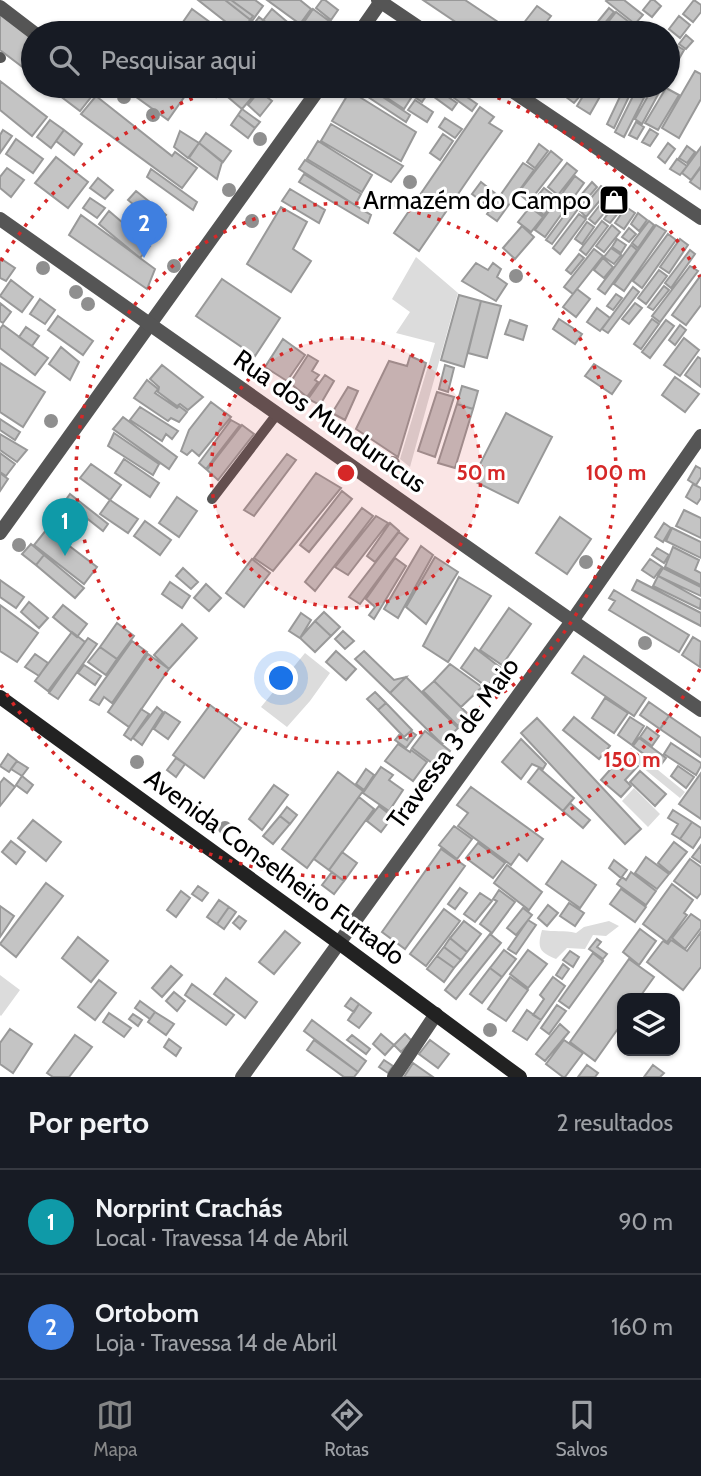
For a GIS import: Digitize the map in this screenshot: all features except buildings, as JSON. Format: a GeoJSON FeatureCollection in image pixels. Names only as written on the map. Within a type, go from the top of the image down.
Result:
{"type":"FeatureCollection","features":[{"type":"Feature","properties":{"kind":"main road","name":"Avenida Conselheiro Furtado"},"geometry":{"type":"LineString","coordinates":[[0,697],[520,1077]]}},
{"type":"Feature","properties":{"kind":"street"},"geometry":{"type":"LineString","coordinates":[[367,21],[380,1],[409,21]]}},
{"type":"Feature","properties":{"kind":"street"},"geometry":{"type":"LineString","coordinates":[[0,7],[21,23]]}},
{"type":"Feature","properties":{"kind":"street"},"geometry":{"type":"LineString","coordinates":[[0,533],[312,98]]}},
{"type":"Feature","properties":{"kind":"street"},"geometry":{"type":"LineString","coordinates":[[523,98],[701,218]]}},
{"type":"Feature","properties":{"kind":"street","name":"Rua dos Mundurucus"},"geometry":{"type":"LineString","coordinates":[[0,219],[701,710]]}},
{"type":"Feature","properties":{"kind":"street","name":"Travessa 3 de Maio"},"geometry":{"type":"LineString","coordinates":[[242,1077],[572,621],[701,436]]}},
{"type":"Feature","properties":{"kind":"street"},"geometry":{"type":"LineString","coordinates":[[394,1077],[436,1014]]}},
{"type":"Feature","properties":{"kind":"lane"},"geometry":{"type":"LineString","coordinates":[[212,499],[277,414]]}},
{"type":"Feature","properties":{"kind":"shaded area"},"geometry":{"type":"Polygon","coordinates":[[[416,257],[458,293],[410,467],[400,459],[435,343],[396,333],[410,312],[392,299],[416,257]]]}},
{"type":"Feature","properties":{"kind":"shaded area"},"geometry":{"type":"Polygon","coordinates":[[[305,653],[330,673],[287,727],[261,707],[305,653]]]}},
{"type":"Feature","properties":{"kind":"shaded area"},"geometry":{"type":"Polygon","coordinates":[[[631,748],[685,792],[680,798],[626,754],[631,748]]]}},
{"type":"Feature","properties":{"kind":"shaded area"},"geometry":{"type":"Polygon","coordinates":[[[634,788],[660,814],[648,827],[622,801],[634,788]]]}},
{"type":"Feature","properties":{"kind":"shaded area"},"geometry":{"type":"Polygon","coordinates":[[[609,921],[619,926],[606,936],[593,935],[585,949],[567,948],[556,959],[541,949],[542,930],[576,933],[584,927],[609,921]]]}},
{"type":"Feature","properties":{"kind":"shaded area"},"geometry":{"type":"Polygon","coordinates":[[[0,975],[20,990],[1,1016],[0,1015],[0,975]]]}},
{"type":"Feature","properties":{"kind":"place","name":"Armazém do Campo"},"geometry":{"type":"Point","coordinates":[614,200]}},
{"type":"Feature","properties":{"kind":"place","name":"Ortobom"},"geometry":{"type":"Point","coordinates":[144,258]}},
{"type":"Feature","properties":{"kind":"place","name":"Norprint Crachás"},"geometry":{"type":"Point","coordinates":[65,556]}}]}
